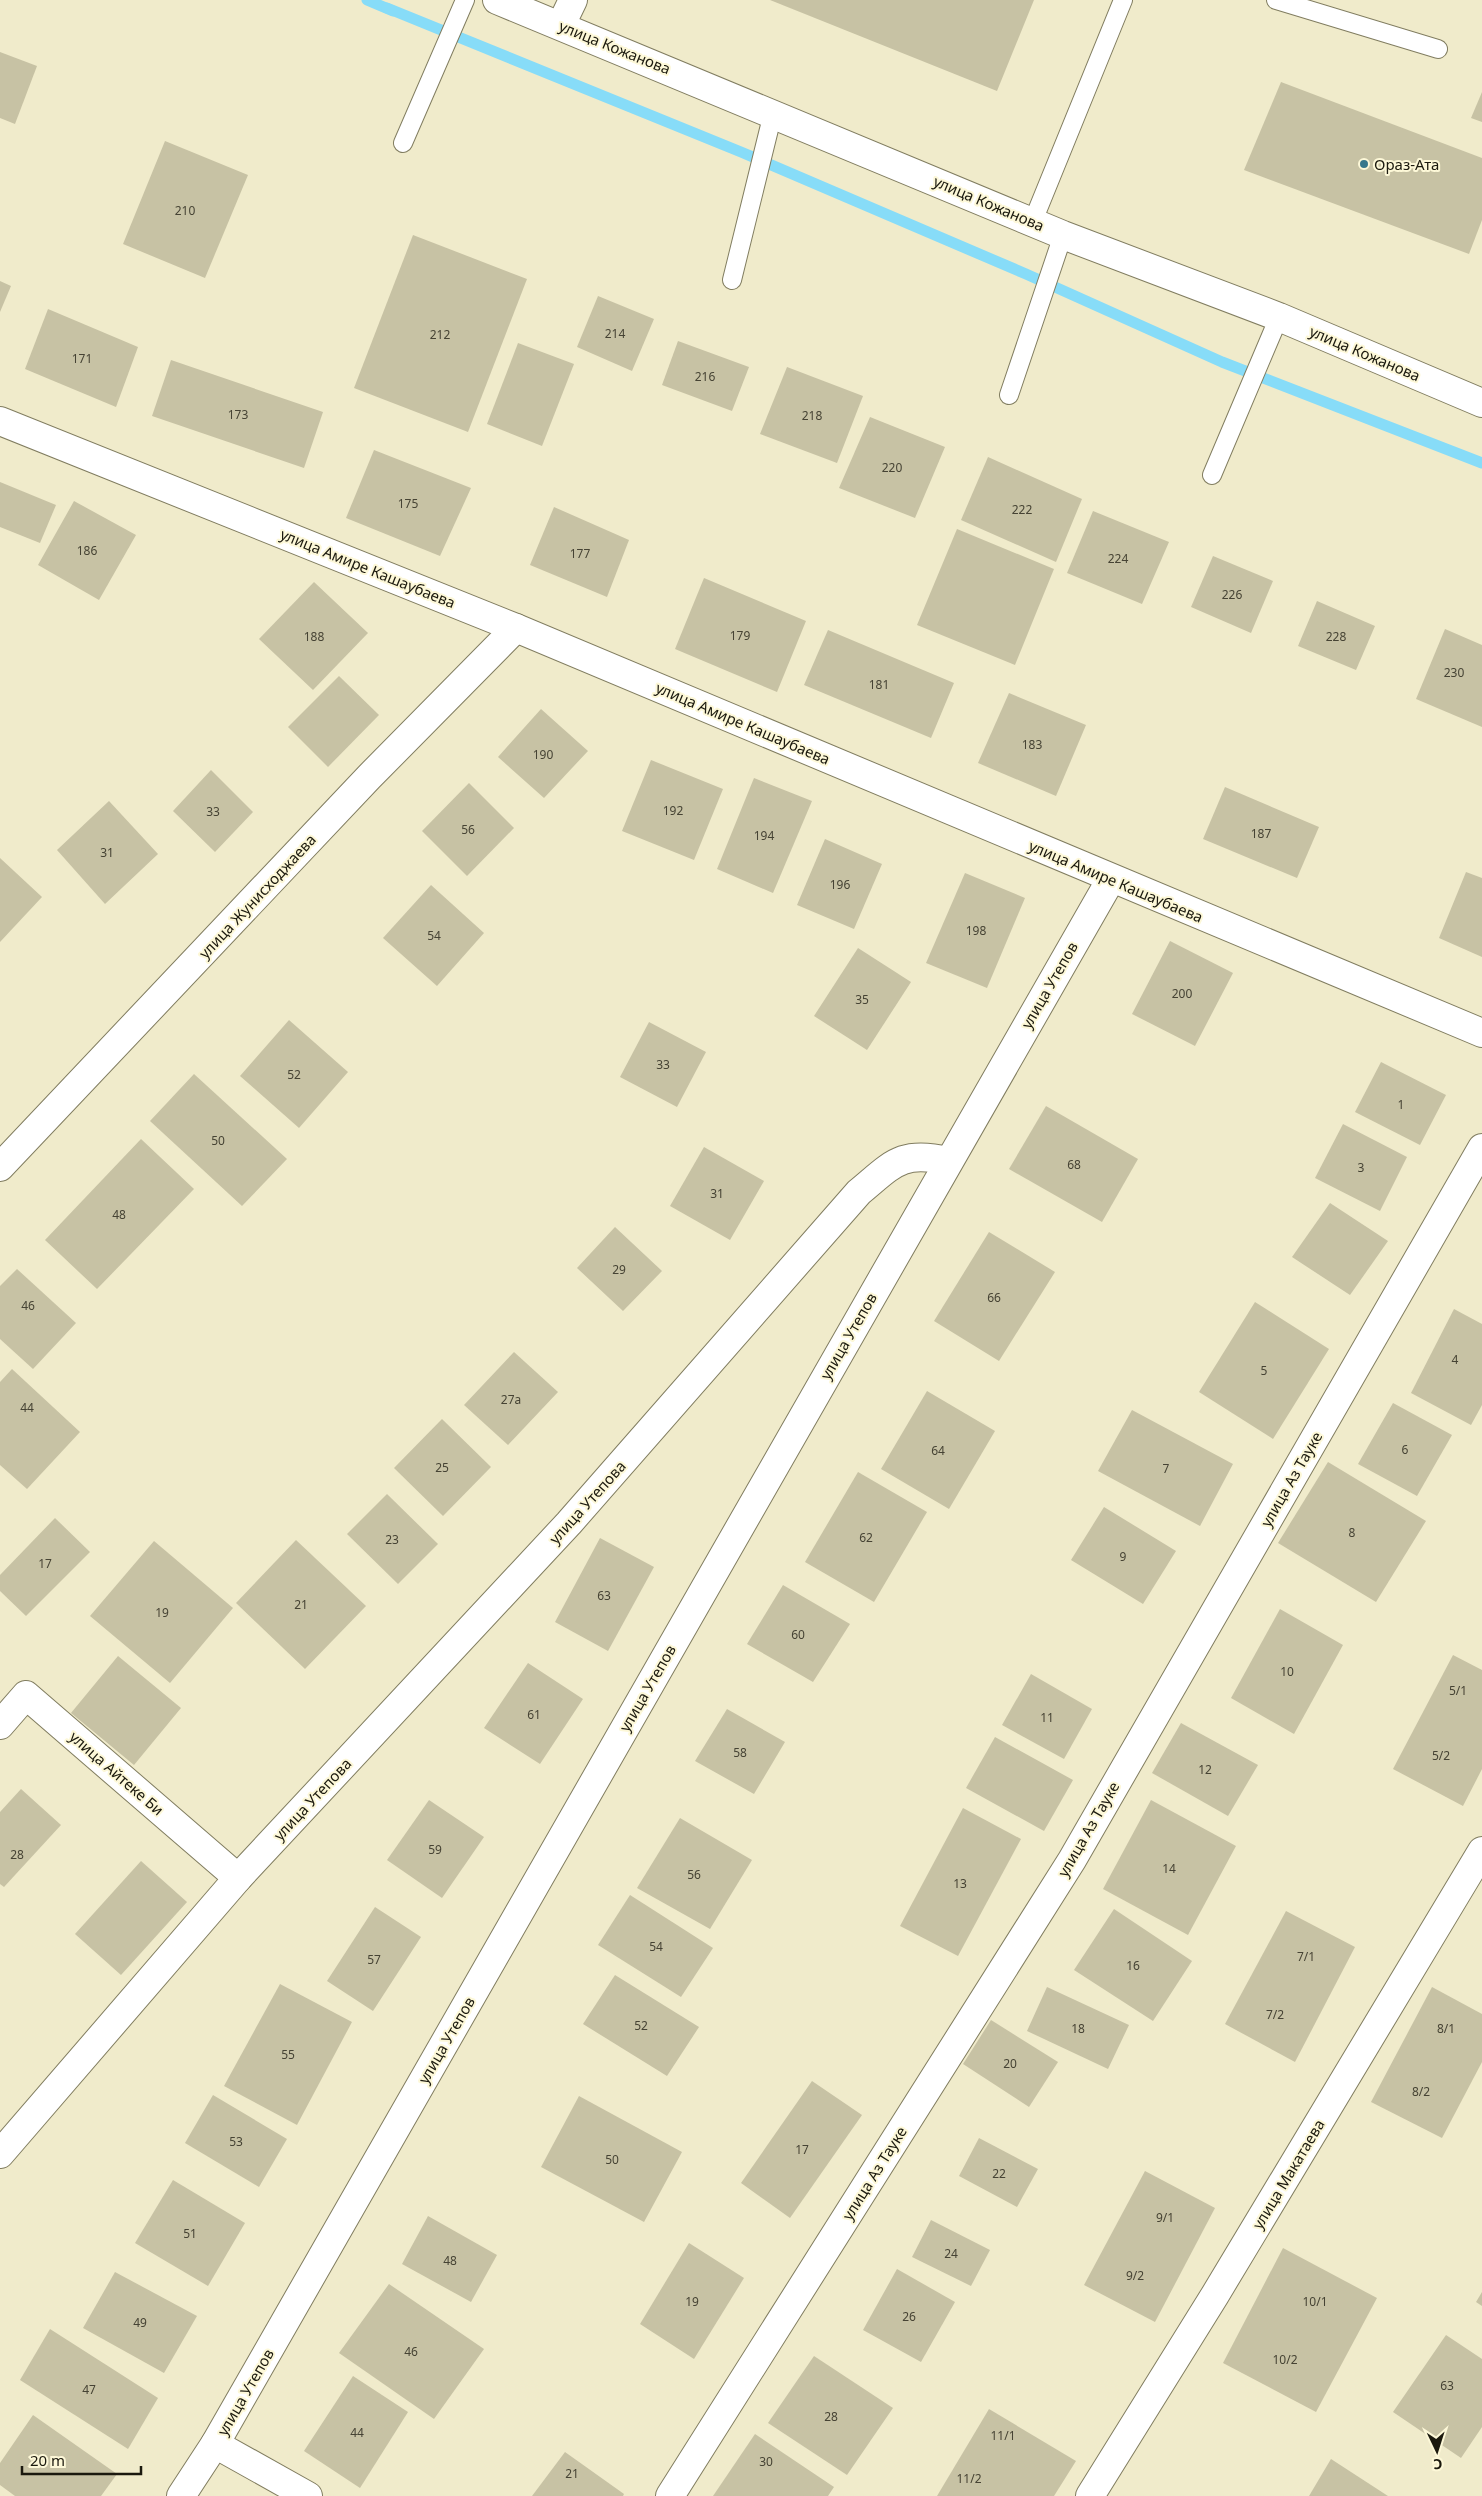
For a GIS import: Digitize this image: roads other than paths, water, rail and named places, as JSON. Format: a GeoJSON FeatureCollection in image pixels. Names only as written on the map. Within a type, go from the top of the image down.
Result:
{"type":"FeatureCollection","features":[{"type":"Feature","properties":{"kind":"street","name":"улица Кожанова"},"geometry":{"type":"LineString","coordinates":[[497,0],[1063,235],[1279,317],[1482,403]]}},
{"type":"Feature","properties":{"kind":"street"},"geometry":{"type":"LineString","coordinates":[[561,25],[573,0]]}},
{"type":"Feature","properties":{"kind":"street","name":"улица Амире Кашаубаева"},"geometry":{"type":"LineString","coordinates":[[0,420],[516,628],[1482,1033]]}},
{"type":"Feature","properties":{"kind":"street","name":"улица Жунисходжаева"},"geometry":{"type":"LineString","coordinates":[[0,1167],[369,777],[516,628]]}},
{"type":"Feature","properties":{"kind":"street","name":"улица Утепов"},"geometry":{"type":"LineString","coordinates":[[181,2496],[215,2444],[1111,879]]}},
{"type":"Feature","properties":{"kind":"street","name":"улица Аз Тауке"},"geometry":{"type":"LineString","coordinates":[[670,2496],[1072,1860],[1482,1148]]}},
{"type":"Feature","properties":{"kind":"street","name":"улица Утепова"},"geometry":{"type":"LineString","coordinates":[[238,1878],[569,1523],[859,1192],[896,1161],[925,1156],[948,1161]]}},
{"type":"Feature","properties":{"kind":"street","name":"улица Айтеке Би"},"geometry":{"type":"LineString","coordinates":[[0,1725],[26,1695],[238,1878]]}},
{"type":"Feature","properties":{"kind":"street","name":"улица Макатаева"},"geometry":{"type":"LineString","coordinates":[[1090,2496],[1215,2295],[1482,1851]]}},
{"type":"Feature","properties":{"kind":"street"},"geometry":{"type":"LineString","coordinates":[[0,2154],[238,1878]]}},
{"type":"Feature","properties":{"kind":"street"},"geometry":{"type":"LineString","coordinates":[[215,2444],[308,2496]]}},
{"type":"Feature","properties":{"kind":"lane"},"geometry":{"type":"LineString","coordinates":[[403,143],[464,0]]}},
{"type":"Feature","properties":{"kind":"lane"},"geometry":{"type":"LineString","coordinates":[[1033,222],[1123,0]]}},
{"type":"Feature","properties":{"kind":"lane"},"geometry":{"type":"LineString","coordinates":[[1276,0],[1438,49]]}},
{"type":"Feature","properties":{"kind":"lane"},"geometry":{"type":"LineString","coordinates":[[732,280],[773,113]]}},
{"type":"Feature","properties":{"kind":"lane"},"geometry":{"type":"LineString","coordinates":[[1009,395],[1063,235]]}},
{"type":"Feature","properties":{"kind":"lane"},"geometry":{"type":"LineString","coordinates":[[1212,475],[1279,317]]}},
{"type":"Feature","properties":{"kind":"waterway"},"geometry":{"type":"LineString","coordinates":[[367,0],[393,11]]}},
{"type":"Feature","properties":{"kind":"waterway"},"geometry":{"type":"LineString","coordinates":[[387,8],[741,152],[1026,274],[1222,362],[1482,463]]}},
{"type":"Feature","properties":{"kind":"place","name":"Ораз-Ата"},"geometry":{"type":"Point","coordinates":[1364,164]}}]}
